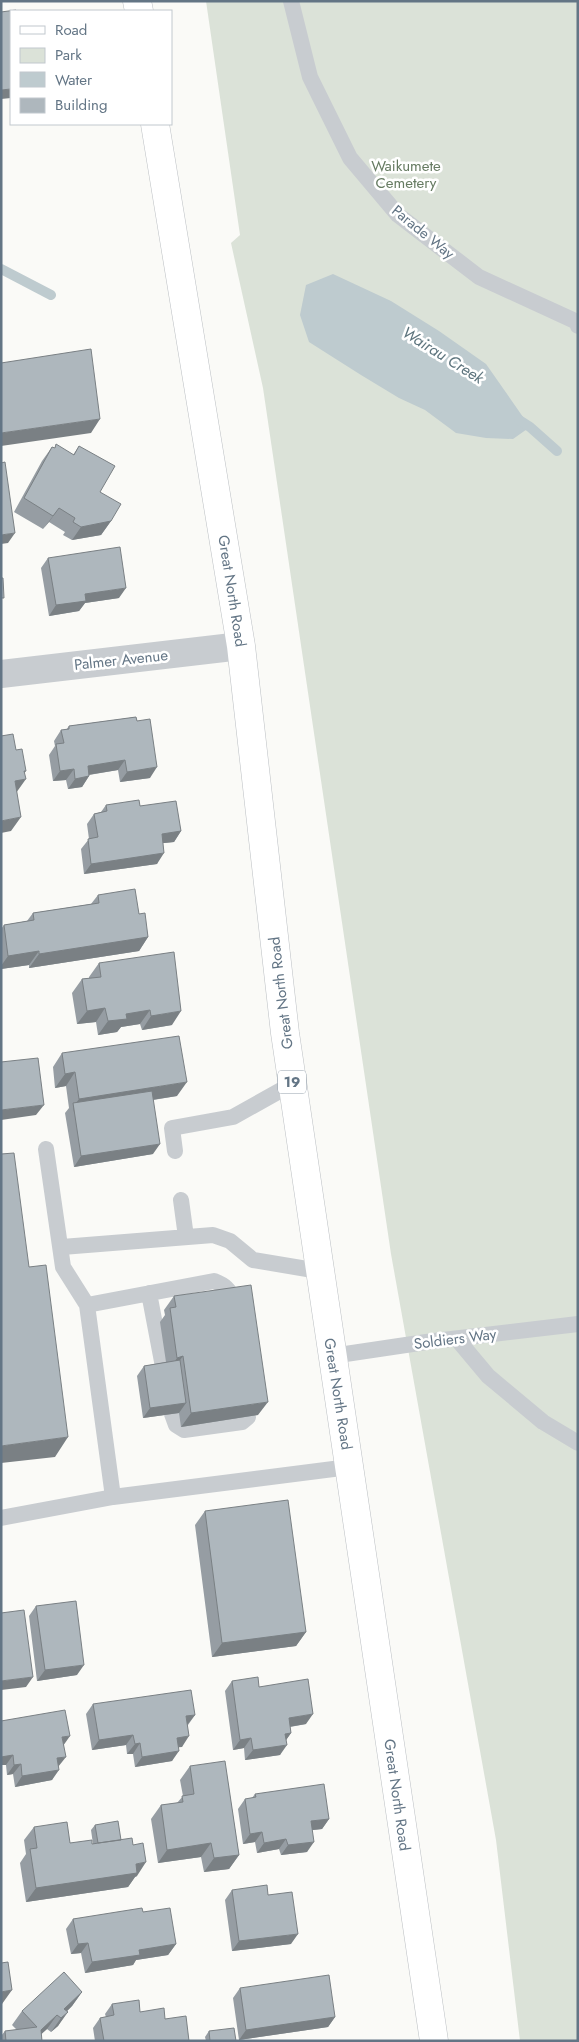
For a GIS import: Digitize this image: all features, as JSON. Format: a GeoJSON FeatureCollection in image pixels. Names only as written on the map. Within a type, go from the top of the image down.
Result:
{"type":"FeatureCollection","features":[{"type":"Feature","properties":{"kind":"main road","name":"Great North Road"},"geometry":{"type":"LineString","coordinates":[[155,125],[241,646],[292,1084],[434,2041]]}},
{"type":"Feature","properties":{"kind":"street","name":"Palmer Avenue"},"geometry":{"type":"LineString","coordinates":[[1,674],[241,646]]}},
{"type":"Feature","properties":{"kind":"lane","name":"Parade Way"},"geometry":{"type":"LineString","coordinates":[[291,1],[310,76],[346,150],[350,158],[398,215],[479,277],[577,322],[578,326]]}},
{"type":"Feature","properties":{"kind":"lane"},"geometry":{"type":"LineString","coordinates":[[175,1151],[172,1128],[233,1117],[292,1084]]}},
{"type":"Feature","properties":{"kind":"lane"},"geometry":{"type":"LineString","coordinates":[[46,1148],[64,1267],[87,1305],[113,1497]]}},
{"type":"Feature","properties":{"kind":"lane"},"geometry":{"type":"LineString","coordinates":[[181,1200],[186,1237]]}},
{"type":"Feature","properties":{"kind":"lane"},"geometry":{"type":"LineString","coordinates":[[62,1247],[213,1235],[230,1241],[253,1260],[319,1271]]}},
{"type":"Feature","properties":{"kind":"lane"},"geometry":{"type":"LineString","coordinates":[[87,1305],[214,1281],[223,1284],[228,1289],[233,1300]]}},
{"type":"Feature","properties":{"kind":"lane"},"geometry":{"type":"LineString","coordinates":[[149,1293],[164,1372]]}},
{"type":"Feature","properties":{"kind":"lane","name":"Soldiers Way"},"geometry":{"type":"LineString","coordinates":[[332,1356],[578,1324]]}},
{"type":"Feature","properties":{"kind":"lane"},"geometry":{"type":"LineString","coordinates":[[457,1339],[488,1376],[543,1422],[578,1443]]}},
{"type":"Feature","properties":{"kind":"lane"},"geometry":{"type":"LineString","coordinates":[[172,1414],[176,1425],[184,1430],[242,1422],[248,1417]]}},
{"type":"Feature","properties":{"kind":"lane"},"geometry":{"type":"LineString","coordinates":[[1,1518],[113,1497],[348,1466]]}},
{"type":"Feature","properties":{"kind":"green space","name":"Waikumete Cemetery"},"geometry":{"type":"Polygon","coordinates":[[[206,1],[578,1],[578,2041],[520,2041],[496,1840],[391,1254],[263,388],[231,243],[240,235],[206,1]]]}},
{"type":"Feature","properties":{"kind":"water"},"geometry":{"type":"Polygon","coordinates":[[[333,274],[391,301],[439,331],[486,364],[530,427],[513,439],[486,438],[456,433],[425,410],[399,398],[309,342],[300,315],[306,285],[333,274]]]}},
{"type":"Feature","properties":{"kind":"building"},"geometry":{"type":"Polygon","coordinates":[[[10,11],[10,89],[1,90],[1,12],[10,11]]]}},
{"type":"Feature","properties":{"kind":"building"},"geometry":{"type":"Polygon","coordinates":[[[91,349],[100,419],[1,433],[1,363],[91,349]]]}},
{"type":"Feature","properties":{"kind":"building"},"geometry":{"type":"Polygon","coordinates":[[[56,444],[74,455],[79,446],[115,466],[100,492],[121,504],[111,521],[81,527],[73,522],[75,518],[59,508],[53,516],[24,498],[52,447],[55,448],[56,444]]]}},
{"type":"Feature","properties":{"kind":"building"},"geometry":{"type":"Polygon","coordinates":[[[5,462],[15,533],[1,535],[1,463],[5,462]]]}},
{"type":"Feature","properties":{"kind":"building"},"geometry":{"type":"Polygon","coordinates":[[[120,547],[126,588],[85,594],[86,601],[56,605],[48,558],[120,547]]]}},
{"type":"Feature","properties":{"kind":"building"},"geometry":{"type":"Polygon","coordinates":[[[1,578],[3,578],[4,598],[1,598],[1,578]]]}},
{"type":"Feature","properties":{"kind":"building"},"geometry":{"type":"Polygon","coordinates":[[[136,717],[137,721],[150,719],[157,767],[127,772],[125,760],[88,766],[89,776],[75,779],[74,769],[60,771],[56,744],[64,743],[61,730],[69,729],[69,726],[136,717]]]}},
{"type":"Feature","properties":{"kind":"building"},"geometry":{"type":"Polygon","coordinates":[[[13,734],[16,750],[22,749],[26,771],[24,771],[26,779],[15,781],[21,817],[1,821],[1,736],[13,734]]]}},
{"type":"Feature","properties":{"kind":"building"},"geometry":{"type":"Polygon","coordinates":[[[139,800],[140,806],[176,801],[181,831],[162,834],[164,853],[91,864],[88,839],[98,837],[94,814],[107,811],[106,805],[139,800]]]}},
{"type":"Feature","properties":{"kind":"building"},"geometry":{"type":"Polygon","coordinates":[[[135,889],[139,914],[145,913],[148,937],[39,954],[39,951],[8,956],[4,925],[34,920],[33,913],[99,903],[98,895],[135,889]]]}},
{"type":"Feature","properties":{"kind":"building"},"geometry":{"type":"Polygon","coordinates":[[[174,952],[181,1011],[151,1016],[150,1010],[126,1014],[127,1019],[108,1021],[105,1008],[87,1011],[82,979],[101,977],[99,963],[174,952]]]}},
{"type":"Feature","properties":{"kind":"building"},"geometry":{"type":"Polygon","coordinates":[[[179,1036],[187,1082],[79,1099],[75,1072],[65,1074],[62,1053],[179,1036]]]}},
{"type":"Feature","properties":{"kind":"building"},"geometry":{"type":"Polygon","coordinates":[[[38,1058],[44,1105],[1,1110],[1,1062],[38,1058]]]}},
{"type":"Feature","properties":{"kind":"building"},"geometry":{"type":"Polygon","coordinates":[[[152,1091],[160,1144],[81,1156],[73,1103],[152,1091]]]}},
{"type":"Feature","properties":{"kind":"building"},"geometry":{"type":"Polygon","coordinates":[[[14,1153],[29,1267],[46,1265],[68,1437],[1,1446],[1,1154],[14,1153]]]}},
{"type":"Feature","properties":{"kind":"building"},"geometry":{"type":"Polygon","coordinates":[[[251,1285],[268,1402],[191,1413],[183,1356],[177,1358],[170,1308],[176,1307],[174,1296],[251,1285]]]}},
{"type":"Feature","properties":{"kind":"building"},"geometry":{"type":"Polygon","coordinates":[[[180,1360],[186,1403],[150,1408],[144,1366],[180,1360]]]}},
{"type":"Feature","properties":{"kind":"building"},"geometry":{"type":"Polygon","coordinates":[[[288,1500],[306,1632],[222,1643],[205,1511],[288,1500]]]}},
{"type":"Feature","properties":{"kind":"building"},"geometry":{"type":"Polygon","coordinates":[[[76,1601],[84,1665],[45,1670],[36,1606],[76,1601]]]}},
{"type":"Feature","properties":{"kind":"building"},"geometry":{"type":"Polygon","coordinates":[[[24,1610],[33,1677],[1,1681],[1,1613],[24,1610]]]}},
{"type":"Feature","properties":{"kind":"building"},"geometry":{"type":"Polygon","coordinates":[[[258,1677],[259,1687],[308,1679],[313,1714],[289,1718],[291,1733],[285,1734],[287,1745],[253,1750],[251,1738],[240,1740],[232,1681],[258,1677]]]}},
{"type":"Feature","properties":{"kind":"building"},"geometry":{"type":"Polygon","coordinates":[[[191,1690],[195,1715],[186,1716],[189,1736],[177,1738],[179,1751],[142,1757],[140,1743],[135,1744],[133,1735],[99,1740],[93,1704],[191,1690]]]}},
{"type":"Feature","properties":{"kind":"building"},"geometry":{"type":"Polygon","coordinates":[[[65,1710],[70,1736],[62,1737],[66,1757],[57,1758],[59,1770],[22,1776],[21,1764],[14,1765],[13,1755],[1,1757],[1,1721],[65,1710]]]}},
{"type":"Feature","properties":{"kind":"building"},"geometry":{"type":"Polygon","coordinates":[[[225,1761],[239,1855],[214,1858],[211,1843],[167,1850],[161,1805],[183,1802],[182,1796],[194,1794],[190,1766],[225,1761]]]}},
{"type":"Feature","properties":{"kind":"building"},"geometry":{"type":"Polygon","coordinates":[[[324,1784],[329,1819],[311,1821],[314,1842],[288,1845],[286,1839],[264,1843],[262,1832],[250,1834],[245,1799],[256,1797],[255,1794],[324,1784]]]}},
{"type":"Feature","properties":{"kind":"building"},"geometry":{"type":"Polygon","coordinates":[[[118,1821],[121,1840],[98,1843],[95,1825],[118,1821]]]}},
{"type":"Feature","properties":{"kind":"building"},"geometry":{"type":"Polygon","coordinates":[[[67,1822],[70,1843],[92,1840],[92,1844],[132,1838],[133,1845],[143,1843],[146,1862],[136,1864],[137,1873],[36,1888],[30,1849],[37,1848],[34,1827],[67,1822]]]}},
{"type":"Feature","properties":{"kind":"building"},"geometry":{"type":"Polygon","coordinates":[[[267,1885],[268,1895],[292,1892],[298,1934],[239,1941],[232,1890],[267,1885]]]}},
{"type":"Feature","properties":{"kind":"building"},"geometry":{"type":"Polygon","coordinates":[[[142,1908],[143,1912],[170,1908],[176,1944],[139,1950],[140,1955],[92,1962],[88,1943],[78,1944],[73,1919],[142,1908]]]}},
{"type":"Feature","properties":{"kind":"building"},"geometry":{"type":"Polygon","coordinates":[[[8,1962],[12,1990],[1,1992],[1,1963],[8,1962]]]}},
{"type":"Feature","properties":{"kind":"building"},"geometry":{"type":"Polygon","coordinates":[[[64,1972],[82,1992],[64,2009],[68,2012],[61,2018],[57,2015],[41,2030],[42,2041],[6,2041],[5,2031],[37,2027],[22,2011],[64,1972]]]}},
{"type":"Feature","properties":{"kind":"building"},"geometry":{"type":"Polygon","coordinates":[[[329,1975],[335,2017],[246,2030],[240,1988],[329,1975]]]}},
{"type":"Feature","properties":{"kind":"building"},"geometry":{"type":"Polygon","coordinates":[[[139,2000],[140,2012],[164,2008],[165,2019],[186,2016],[189,2041],[104,2041],[100,2018],[114,2015],[112,2004],[139,2000]]]}},
{"type":"Feature","properties":{"kind":"building"},"geometry":{"type":"Polygon","coordinates":[[[234,2028],[236,2041],[210,2041],[209,2031],[234,2028]]]}},
{"type":"Feature","properties":{"kind":"waterway","name":"Wairau Creek"},"geometry":{"type":"LineString","coordinates":[[1,269],[51,295]]}},
{"type":"Feature","properties":{"kind":"waterway","name":"Wairau Creek"},"geometry":{"type":"LineString","coordinates":[[519,420],[530,427],[557,451]]}}]}
